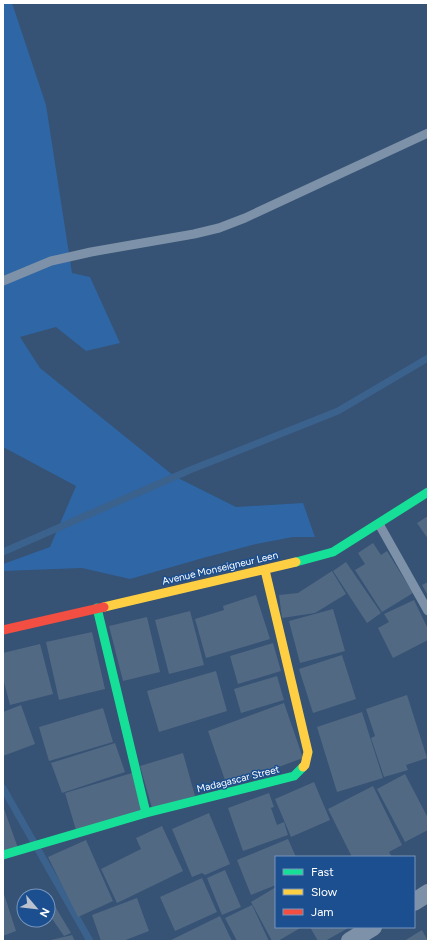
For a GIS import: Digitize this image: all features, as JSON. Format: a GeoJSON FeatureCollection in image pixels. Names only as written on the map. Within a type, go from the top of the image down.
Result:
{"type":"FeatureCollection","features":[{"type":"Feature","properties":{"kind":"street","name":"Avenue Monseigneur Leen"},"geometry":{"type":"LineString","coordinates":[[3,630],[265,570],[333,552],[428,492]]}},
{"type":"Feature","properties":{"kind":"street","name":"Madagascar Street"},"geometry":{"type":"LineString","coordinates":[[3,855],[146,813],[294,776],[305,765],[308,752],[265,570]]}},
{"type":"Feature","properties":{"kind":"street"},"geometry":{"type":"LineString","coordinates":[[97,608],[146,813]]}},
{"type":"Feature","properties":{"kind":"street"},"geometry":{"type":"LineString","coordinates":[[415,901],[428,893]]}},
{"type":"Feature","properties":{"kind":"street"},"geometry":{"type":"LineString","coordinates":[[350,941],[371,928]]}},
{"type":"Feature","properties":{"kind":"lane"},"geometry":{"type":"LineString","coordinates":[[3,281],[51,261],[220,228],[245,218],[428,133]]}},
{"type":"Feature","properties":{"kind":"lane"},"geometry":{"type":"LineString","coordinates":[[379,524],[428,611]]}},
{"type":"Feature","properties":{"kind":"shaded area"},"geometry":{"type":"Polygon","coordinates":[[[3,3],[12,3],[46,105],[72,273],[90,277],[120,343],[86,351],[56,327],[20,337],[40,368],[174,476],[236,507],[303,503],[315,537],[293,537],[256,544],[130,579],[82,568],[3,571],[3,564],[50,547],[76,486],[3,447],[3,3]]]}},
{"type":"Feature","properties":{"kind":"building"},"geometry":{"type":"Polygon","coordinates":[[[428,516],[428,539],[417,523],[428,516]]]}},
{"type":"Feature","properties":{"kind":"building"},"geometry":{"type":"Polygon","coordinates":[[[373,543],[381,555],[387,551],[413,593],[382,612],[355,570],[365,564],[358,553],[373,543]]]}},
{"type":"Feature","properties":{"kind":"building"},"geometry":{"type":"Polygon","coordinates":[[[346,562],[381,613],[367,623],[333,571],[346,562]]]}},
{"type":"Feature","properties":{"kind":"building"},"geometry":{"type":"Polygon","coordinates":[[[332,571],[346,594],[315,613],[282,618],[279,595],[298,593],[332,571]]]}},
{"type":"Feature","properties":{"kind":"building"},"geometry":{"type":"Polygon","coordinates":[[[428,582],[428,596],[422,585],[428,582]]]}},
{"type":"Feature","properties":{"kind":"building"},"geometry":{"type":"Polygon","coordinates":[[[256,595],[270,639],[206,658],[195,619],[224,610],[223,606],[256,595]]]}},
{"type":"Feature","properties":{"kind":"building"},"geometry":{"type":"Polygon","coordinates":[[[414,600],[428,629],[428,640],[393,658],[378,628],[389,622],[384,614],[414,600]]]}},
{"type":"Feature","properties":{"kind":"building"},"geometry":{"type":"Polygon","coordinates":[[[333,609],[345,651],[300,663],[289,621],[333,609]]]}},
{"type":"Feature","properties":{"kind":"building"},"geometry":{"type":"Polygon","coordinates":[[[190,611],[204,665],[169,674],[155,620],[190,611]]]}},
{"type":"Feature","properties":{"kind":"building"},"geometry":{"type":"Polygon","coordinates":[[[147,617],[160,672],[123,681],[109,626],[147,617]]]}},
{"type":"Feature","properties":{"kind":"building"},"geometry":{"type":"Polygon","coordinates":[[[92,632],[105,689],[59,700],[46,642],[92,632]]]}},
{"type":"Feature","properties":{"kind":"building"},"geometry":{"type":"Polygon","coordinates":[[[273,643],[281,671],[238,684],[230,656],[273,643]]]}},
{"type":"Feature","properties":{"kind":"building"},"geometry":{"type":"Polygon","coordinates":[[[40,644],[53,694],[10,705],[3,678],[3,653],[40,644]]]}},
{"type":"Feature","properties":{"kind":"building"},"geometry":{"type":"Polygon","coordinates":[[[342,655],[356,699],[313,713],[299,669],[342,655]]]}},
{"type":"Feature","properties":{"kind":"building"},"geometry":{"type":"Polygon","coordinates":[[[216,671],[227,711],[159,732],[147,691],[216,671]]]}},
{"type":"Feature","properties":{"kind":"building"},"geometry":{"type":"Polygon","coordinates":[[[277,676],[284,700],[241,713],[234,689],[277,676]]]}},
{"type":"Feature","properties":{"kind":"building"},"geometry":{"type":"Polygon","coordinates":[[[407,695],[427,758],[406,765],[408,770],[384,777],[371,738],[375,736],[366,709],[407,695]]]}},
{"type":"Feature","properties":{"kind":"building"},"geometry":{"type":"Polygon","coordinates":[[[284,703],[303,758],[227,786],[208,731],[284,703]]]}},
{"type":"Feature","properties":{"kind":"building"},"geometry":{"type":"Polygon","coordinates":[[[21,705],[35,744],[3,756],[3,712],[21,705]]]}},
{"type":"Feature","properties":{"kind":"building"},"geometry":{"type":"Polygon","coordinates":[[[103,708],[113,742],[49,761],[39,727],[103,708]]]}},
{"type":"Feature","properties":{"kind":"building"},"geometry":{"type":"Polygon","coordinates":[[[362,712],[383,778],[337,792],[317,727],[362,712]]]}},
{"type":"Feature","properties":{"kind":"building"},"geometry":{"type":"Polygon","coordinates":[[[115,743],[125,772],[62,793],[51,763],[115,743]]]}},
{"type":"Feature","properties":{"kind":"building"},"geometry":{"type":"Polygon","coordinates":[[[183,753],[195,796],[152,808],[140,766],[183,753]]]}},
{"type":"Feature","properties":{"kind":"building"},"geometry":{"type":"Polygon","coordinates":[[[132,773],[142,811],[76,830],[65,793],[132,773]]]}},
{"type":"Feature","properties":{"kind":"building"},"geometry":{"type":"Polygon","coordinates":[[[405,774],[428,818],[428,830],[405,842],[377,789],[405,774]]]}},
{"type":"Feature","properties":{"kind":"building"},"geometry":{"type":"Polygon","coordinates":[[[314,782],[330,820],[291,837],[275,799],[314,782]]]}},
{"type":"Feature","properties":{"kind":"building"},"geometry":{"type":"Polygon","coordinates":[[[373,786],[402,845],[389,852],[391,856],[352,856],[328,809],[373,786]]]}},
{"type":"Feature","properties":{"kind":"building"},"geometry":{"type":"Polygon","coordinates":[[[269,793],[274,807],[271,808],[277,825],[284,822],[288,835],[243,851],[228,808],[269,793]]]}},
{"type":"Feature","properties":{"kind":"building"},"geometry":{"type":"Polygon","coordinates":[[[3,806],[18,848],[3,853],[3,806]]]}},
{"type":"Feature","properties":{"kind":"building"},"geometry":{"type":"Polygon","coordinates":[[[209,813],[230,864],[205,875],[202,873],[192,877],[172,829],[209,813]]]}},
{"type":"Feature","properties":{"kind":"building"},"geometry":{"type":"Polygon","coordinates":[[[162,826],[183,871],[117,903],[101,869],[141,849],[136,838],[162,826]]]}},
{"type":"Feature","properties":{"kind":"building"},"geometry":{"type":"Polygon","coordinates":[[[288,839],[296,856],[275,856],[275,885],[251,895],[237,860],[288,839]]]}},
{"type":"Feature","properties":{"kind":"building"},"geometry":{"type":"Polygon","coordinates":[[[86,840],[113,901],[78,917],[48,857],[86,840]]]}},
{"type":"Feature","properties":{"kind":"building"},"geometry":{"type":"Polygon","coordinates":[[[225,870],[241,907],[222,915],[207,878],[225,870]]]}},
{"type":"Feature","properties":{"kind":"building"},"geometry":{"type":"Polygon","coordinates":[[[202,878],[217,912],[175,931],[160,897],[202,878]]]}},
{"type":"Feature","properties":{"kind":"building"},"geometry":{"type":"Polygon","coordinates":[[[275,888],[275,928],[300,928],[278,941],[272,941],[251,902],[275,888]]]}},
{"type":"Feature","properties":{"kind":"building"},"geometry":{"type":"Polygon","coordinates":[[[3,891],[16,931],[3,936],[3,891]]]}},
{"type":"Feature","properties":{"kind":"building"},"geometry":{"type":"Polygon","coordinates":[[[137,898],[149,931],[123,941],[101,941],[92,915],[137,898]]]}},
{"type":"Feature","properties":{"kind":"building"},"geometry":{"type":"Polygon","coordinates":[[[252,905],[269,941],[237,941],[225,918],[252,905]]]}},
{"type":"Feature","properties":{"kind":"building"},"geometry":{"type":"Polygon","coordinates":[[[56,908],[71,933],[64,936],[56,924],[56,908]]]}},
{"type":"Feature","properties":{"kind":"building"},"geometry":{"type":"Polygon","coordinates":[[[220,916],[232,941],[169,941],[220,916]]]}},
{"type":"Feature","properties":{"kind":"building"},"geometry":{"type":"Polygon","coordinates":[[[311,928],[348,928],[325,941],[318,941],[311,928]]]}},
{"type":"Feature","properties":{"kind":"building"},"geometry":{"type":"Polygon","coordinates":[[[422,930],[428,941],[404,941],[422,930]]]}},
{"type":"Feature","properties":{"kind":"building"},"geometry":{"type":"Polygon","coordinates":[[[72,935],[75,941],[51,941],[51,940],[72,935]]]}},
{"type":"Feature","properties":{"kind":"waterway"},"geometry":{"type":"LineString","coordinates":[[3,552],[190,470],[338,411],[428,358]]}},
{"type":"Feature","properties":{"kind":"waterway"},"geometry":{"type":"LineString","coordinates":[[3,788],[90,941]]}},
{"type":"Feature","properties":{"kind":"traffic: fast"},"geometry":{"type":"LineString","coordinates":[[296,562],[333,552],[428,492]]}},
{"type":"Feature","properties":{"kind":"traffic: fast"},"geometry":{"type":"LineString","coordinates":[[97,608],[146,813]]}},
{"type":"Feature","properties":{"kind":"traffic: fast"},"geometry":{"type":"LineString","coordinates":[[3,855],[146,813],[294,776],[303,767]]}},
{"type":"Feature","properties":{"kind":"traffic: slow"},"geometry":{"type":"LineString","coordinates":[[104,607],[296,562]]}},
{"type":"Feature","properties":{"kind":"traffic: slow"},"geometry":{"type":"LineString","coordinates":[[265,570],[308,752],[305,765],[303,767]]}},
{"type":"Feature","properties":{"kind":"traffic: jam"},"geometry":{"type":"LineString","coordinates":[[3,630],[104,607]]}}]}
